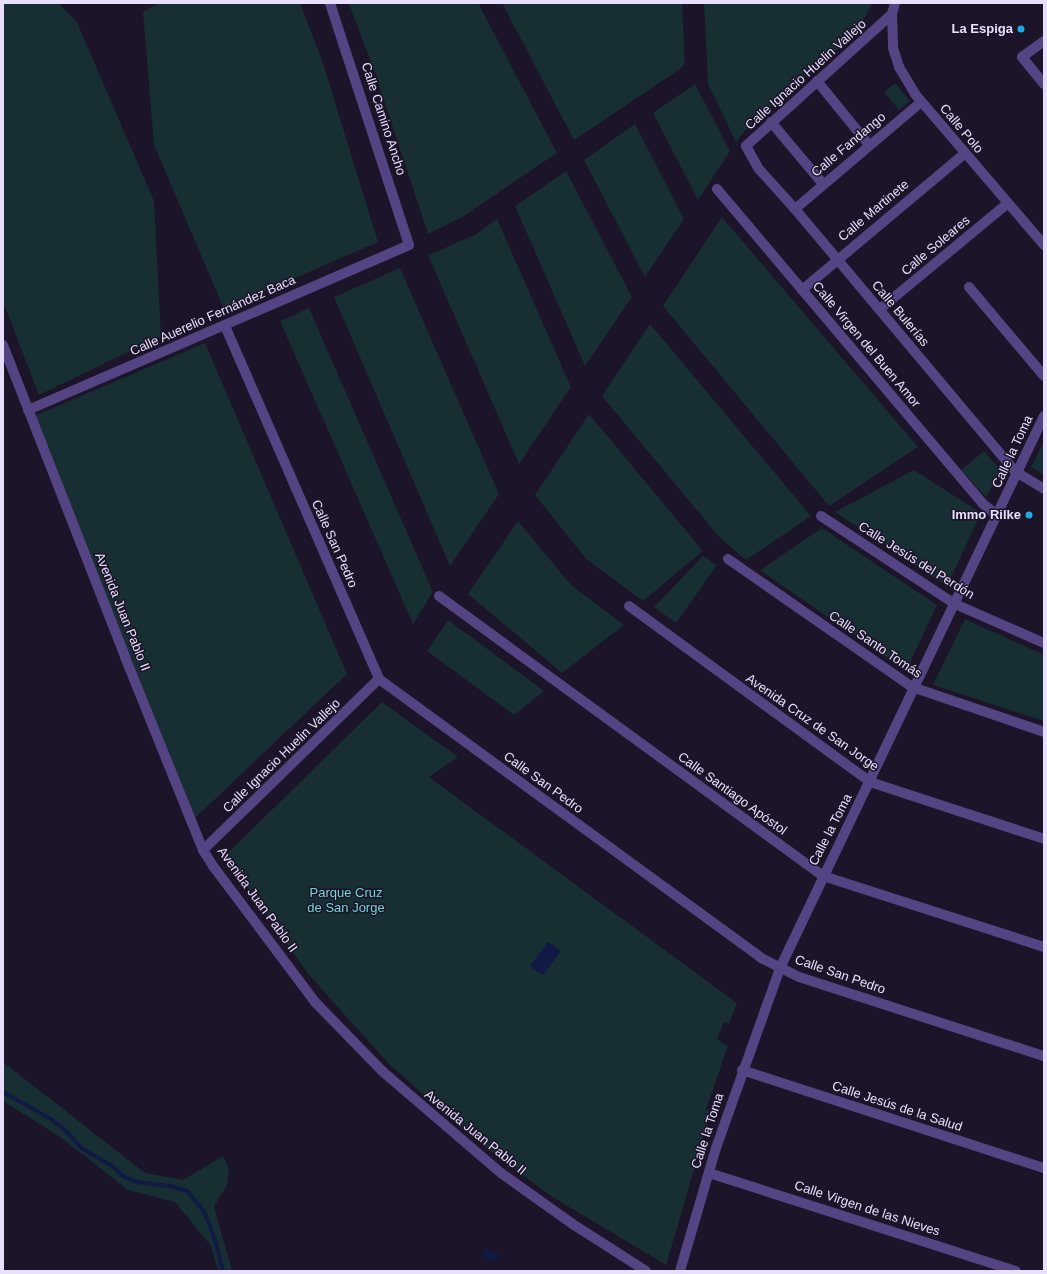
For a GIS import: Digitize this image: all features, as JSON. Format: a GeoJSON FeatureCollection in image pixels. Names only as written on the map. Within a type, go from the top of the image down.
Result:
{"type":"FeatureCollection","features":[{"type":"Feature","properties":{"kind":"street","name":"Calle Camino Ancho"},"geometry":{"type":"LineString","coordinates":[[330,3],[409,245]]}},
{"type":"Feature","properties":{"kind":"street"},"geometry":{"type":"LineString","coordinates":[[892,14],[895,3]]}},
{"type":"Feature","properties":{"kind":"street","name":"Calle Ignacio Huelin Vallejo"},"geometry":{"type":"LineString","coordinates":[[746,146],[892,14]]}},
{"type":"Feature","properties":{"kind":"street","name":"Calle Polo"},"geometry":{"type":"LineString","coordinates":[[892,14],[892,48],[899,67],[921,102],[1044,245]]}},
{"type":"Feature","properties":{"kind":"street"},"geometry":{"type":"LineString","coordinates":[[1044,41],[1022,57],[1044,84]]}},
{"type":"Feature","properties":{"kind":"street"},"geometry":{"type":"LineString","coordinates":[[817,81],[869,145]]}},
{"type":"Feature","properties":{"kind":"street","name":"Calle Fandango"},"geometry":{"type":"LineString","coordinates":[[795,209],[921,102]]}},
{"type":"Feature","properties":{"kind":"street"},"geometry":{"type":"LineString","coordinates":[[771,122],[823,184]]}},
{"type":"Feature","properties":{"kind":"street","name":"Calle Bulerías"},"geometry":{"type":"LineString","coordinates":[[746,146],[758,169],[795,209],[1016,472],[1044,489]]}},
{"type":"Feature","properties":{"kind":"street","name":"Calle Martinete"},"geometry":{"type":"LineString","coordinates":[[802,290],[964,153]]}},
{"type":"Feature","properties":{"kind":"street","name":"Calle Virgen del Buen Amor"},"geometry":{"type":"LineString","coordinates":[[718,189],[982,503],[998,516]]}},
{"type":"Feature","properties":{"kind":"street","name":"Calle Soleares"},"geometry":{"type":"LineString","coordinates":[[880,309],[1008,203]]}},
{"type":"Feature","properties":{"kind":"street","name":"Calle Auerelio Fernández Baca"},"geometry":{"type":"LineString","coordinates":[[28,410],[225,326],[409,245]]}},
{"type":"Feature","properties":{"kind":"street"},"geometry":{"type":"LineString","coordinates":[[969,287],[1044,376]]}},
{"type":"Feature","properties":{"kind":"street","name":"Calle San Pedro"},"geometry":{"type":"LineString","coordinates":[[225,326],[379,679],[761,958],[799,977],[1044,1056]]}},
{"type":"Feature","properties":{"kind":"street","name":"Avenida Juan Pablo II"},"geometry":{"type":"LineString","coordinates":[[3,345],[203,850],[315,1002],[382,1071],[501,1173],[571,1223],[646,1271]]}},
{"type":"Feature","properties":{"kind":"street","name":"Calle la Toma"},"geometry":{"type":"LineString","coordinates":[[680,1271],[742,1070],[780,968],[822,876],[870,782],[912,687],[956,604],[998,516],[1016,472],[1044,416]]}},
{"type":"Feature","properties":{"kind":"street","name":"Calle Jesús del Perdón"},"geometry":{"type":"LineString","coordinates":[[821,516],[956,604],[1044,643]]}},
{"type":"Feature","properties":{"kind":"street","name":"Calle Santo Tomás"},"geometry":{"type":"LineString","coordinates":[[728,559],[912,687],[1044,732]]}},
{"type":"Feature","properties":{"kind":"street","name":"Calle Santiago Apóstol"},"geometry":{"type":"LineString","coordinates":[[439,596],[822,876],[1044,947]]}},
{"type":"Feature","properties":{"kind":"street","name":"Avenida Cruz de San Jorge"},"geometry":{"type":"LineString","coordinates":[[629,606],[870,782],[1044,839]]}},
{"type":"Feature","properties":{"kind":"street","name":"Calle Ignacio Huelin Vallejo"},"geometry":{"type":"LineString","coordinates":[[203,850],[379,679]]}},
{"type":"Feature","properties":{"kind":"street","name":"Calle Jesús de la Salud"},"geometry":{"type":"LineString","coordinates":[[742,1070],[1044,1168]]}},
{"type":"Feature","properties":{"kind":"street","name":"Calle Virgen de las Nieves"},"geometry":{"type":"LineString","coordinates":[[709,1173],[1016,1271]]}},
{"type":"Feature","properties":{"kind":"green space"},"geometry":{"type":"Polygon","coordinates":[[[3,3],[58,3],[77,22],[154,201],[161,336],[39,395],[3,302],[3,3]]]}},
{"type":"Feature","properties":{"kind":"green space"},"geometry":{"type":"Polygon","coordinates":[[[159,3],[300,3],[323,63],[378,242],[224,309],[154,145],[143,12],[159,3]]]}},
{"type":"Feature","properties":{"kind":"green space"},"geometry":{"type":"Polygon","coordinates":[[[478,3],[557,153],[462,217],[428,234],[374,70],[349,4],[478,3]]]}},
{"type":"Feature","properties":{"kind":"green space"},"geometry":{"type":"Polygon","coordinates":[[[502,3],[682,3],[685,63],[680,69],[574,140],[502,3]]]}},
{"type":"Feature","properties":{"kind":"green space"},"geometry":{"type":"Polygon","coordinates":[[[704,3],[871,3],[871,5],[865,17],[838,49],[750,125],[736,142],[708,84],[704,3]]]}},
{"type":"Feature","properties":{"kind":"green space"},"geometry":{"type":"Polygon","coordinates":[[[895,83],[910,101],[899,110],[884,92],[895,83]]]}},
{"type":"Feature","properties":{"kind":"green space"},"geometry":{"type":"Polygon","coordinates":[[[695,84],[730,151],[698,200],[653,113],[695,84]]]}},
{"type":"Feature","properties":{"kind":"green space"},"geometry":{"type":"Polygon","coordinates":[[[635,124],[684,219],[645,277],[584,160],[635,124]]]}},
{"type":"Feature","properties":{"kind":"green space"},"geometry":{"type":"Polygon","coordinates":[[[566,171],[632,297],[585,366],[515,206],[566,171]]]}},
{"type":"Feature","properties":{"kind":"green space"},"geometry":{"type":"Polygon","coordinates":[[[722,217],[918,447],[829,506],[663,306],[722,217]]]}},
{"type":"Feature","properties":{"kind":"green space"},"geometry":{"type":"Polygon","coordinates":[[[497,219],[571,387],[519,464],[428,255],[475,235],[497,219]]]}},
{"type":"Feature","properties":{"kind":"green space"},"geometry":{"type":"Polygon","coordinates":[[[400,268],[499,494],[450,566],[334,297],[400,268]]]}},
{"type":"Feature","properties":{"kind":"green space"},"geometry":{"type":"Polygon","coordinates":[[[309,308],[433,592],[413,624],[280,321],[309,308]]]}},
{"type":"Feature","properties":{"kind":"green space"},"geometry":{"type":"Polygon","coordinates":[[[650,324],[811,516],[746,560],[720,538],[602,396],[650,324]]]}},
{"type":"Feature","properties":{"kind":"green space"},"geometry":{"type":"Polygon","coordinates":[[[205,343],[347,674],[195,818],[34,416],[205,343]]]}},
{"type":"Feature","properties":{"kind":"green space"},"geometry":{"type":"Polygon","coordinates":[[[589,414],[703,551],[643,601],[586,559],[535,495],[589,414]]]}},
{"type":"Feature","properties":{"kind":"green space"},"geometry":{"type":"Polygon","coordinates":[[[1044,442],[1044,475],[1031,467],[1044,442]]]}},
{"type":"Feature","properties":{"kind":"green space"},"geometry":{"type":"Polygon","coordinates":[[[984,451],[1001,471],[986,497],[961,470],[984,451]]]}},
{"type":"Feature","properties":{"kind":"green space"},"geometry":{"type":"Polygon","coordinates":[[[914,470],[981,513],[947,586],[835,512],[914,470]]]}},
{"type":"Feature","properties":{"kind":"green space"},"geometry":{"type":"Polygon","coordinates":[[[518,521],[571,585],[624,625],[562,673],[468,594],[518,521]]]}},
{"type":"Feature","properties":{"kind":"green space"},"geometry":{"type":"Polygon","coordinates":[[[822,528],[937,605],[906,671],[760,570],[822,528]]]}},
{"type":"Feature","properties":{"kind":"green space"},"geometry":{"type":"Polygon","coordinates":[[[703,556],[717,565],[676,623],[654,607],[703,556]]]}},
{"type":"Feature","properties":{"kind":"green space"},"geometry":{"type":"Polygon","coordinates":[[[965,619],[1044,655],[1044,721],[933,685],[965,619]]]}},
{"type":"Feature","properties":{"kind":"green space"},"geometry":{"type":"Polygon","coordinates":[[[448,620],[544,691],[514,715],[427,651],[448,620]]]}},
{"type":"Feature","properties":{"kind":"green space","name":"Parque Cruz de San Jorge"},"geometry":{"type":"Polygon","coordinates":[[[382,702],[458,757],[429,777],[737,1003],[729,1024],[724,1022],[717,1039],[728,1046],[706,1109],[711,1112],[666,1265],[548,1194],[468,1134],[388,1063],[309,975],[225,856],[382,702]]]}},
{"type":"Feature","properties":{"kind":"green space"},"geometry":{"type":"Polygon","coordinates":[[[3,1062],[145,1173],[183,1180],[223,1156],[229,1169],[227,1186],[214,1206],[232,1271],[218,1271],[211,1246],[175,1202],[128,1190],[59,1136],[3,1101],[3,1062]]]}},
{"type":"Feature","properties":{"kind":"shaded area"},"geometry":{"type":"Polygon","coordinates":[[[548,942],[561,951],[543,975],[530,966],[548,942]]]}},
{"type":"Feature","properties":{"kind":"shaded area"},"geometry":{"type":"Polygon","coordinates":[[[485,1248],[499,1254],[496,1262],[482,1256],[485,1248]]]}},
{"type":"Feature","properties":{"kind":"waterway"},"geometry":{"type":"LineString","coordinates":[[3,1092],[51,1119],[68,1133],[81,1148],[111,1165],[124,1177],[138,1182],[170,1186],[187,1191],[204,1211],[215,1239],[223,1271]]}},
{"type":"Feature","properties":{"kind":"place","name":"La Espiga"},"geometry":{"type":"Point","coordinates":[1021,29]}},
{"type":"Feature","properties":{"kind":"place","name":"Immo Rilke"},"geometry":{"type":"Point","coordinates":[1029,515]}}]}
